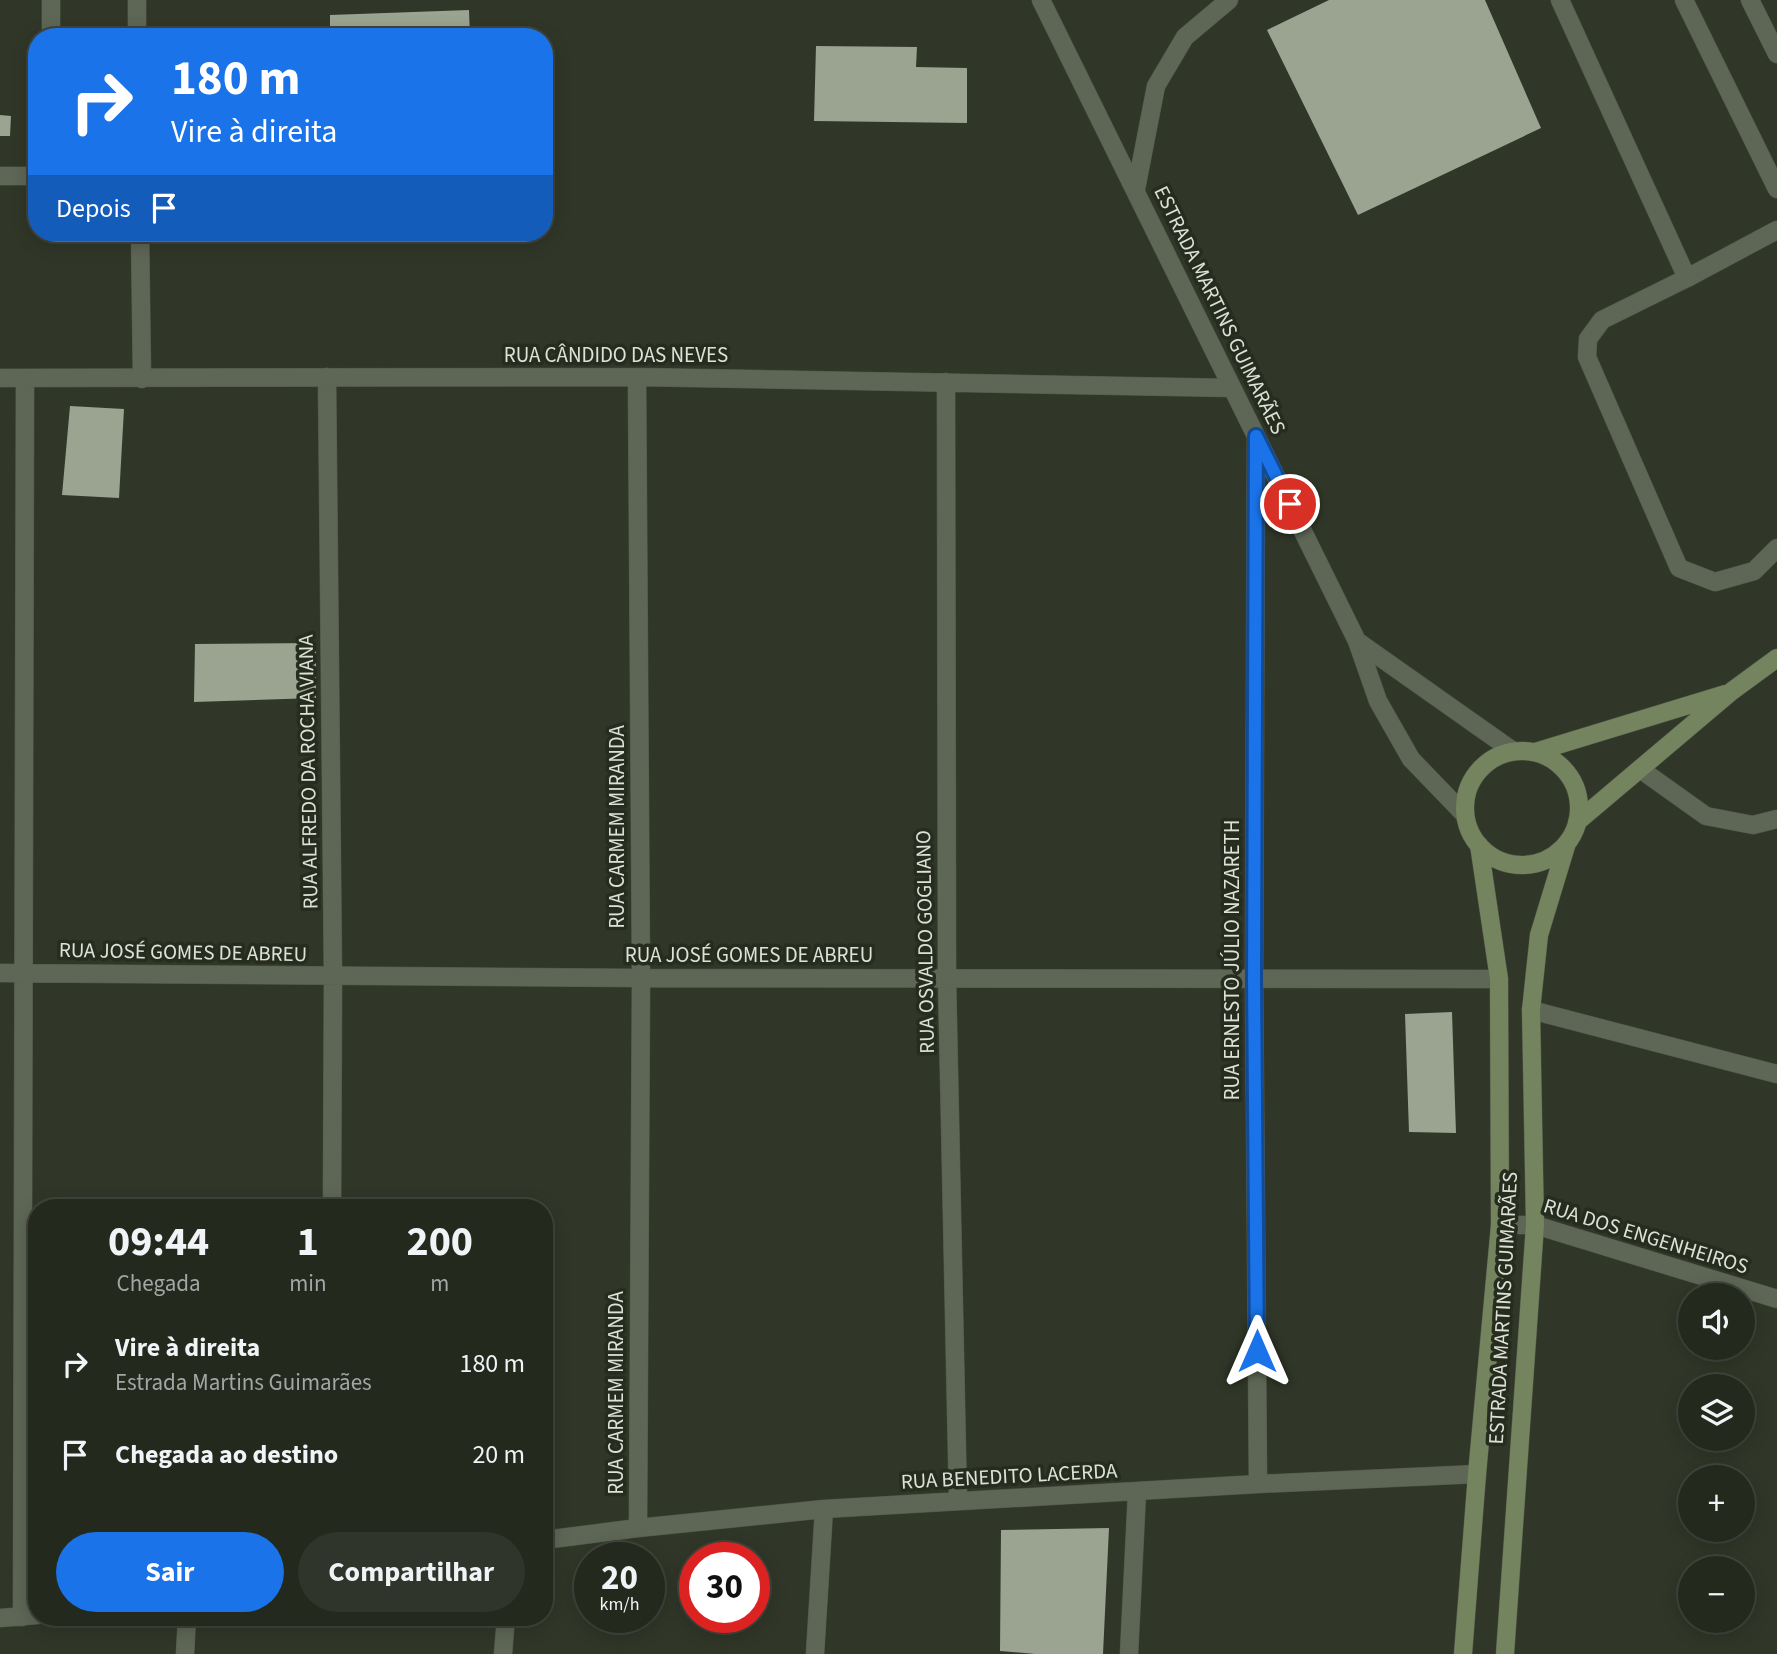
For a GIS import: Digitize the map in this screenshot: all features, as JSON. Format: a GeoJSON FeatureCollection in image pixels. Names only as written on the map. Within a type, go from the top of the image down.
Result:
{"type":"FeatureCollection","features":[{"type":"Feature","properties":{"kind":"main road"},"geometry":{"type":"LineString","coordinates":[[1577,822],[1732,691],[1777,658]]}},
{"type":"Feature","properties":{"kind":"main road"},"geometry":{"type":"LineString","coordinates":[[1535,752],[1732,691]]}},
{"type":"Feature","properties":{"kind":"main road"},"geometry":{"type":"LineString","coordinates":[[1513,751],[1535,752],[1553,759],[1566,771],[1575,787],[1579,804],[1577,822],[1567,843],[1553,856],[1534,864],[1514,865],[1494,858],[1472,836],[1465,815],[1467,791],[1480,769],[1495,757],[1513,751]]}},
{"type":"Feature","properties":{"kind":"main road","name":"ESTRADA MARTINS GUIMARÃES"},"geometry":{"type":"LineString","coordinates":[[1505,1654],[1535,1225],[1531,1010],[1539,935],[1567,843]]}},
{"type":"Feature","properties":{"kind":"main road","name":"ESTRADA MARTINS GUIMARÃES"},"geometry":{"type":"LineString","coordinates":[[1463,1654],[1500,1225],[1499,979],[1479,845]]}},
{"type":"Feature","properties":{"kind":"street"},"geometry":{"type":"LineString","coordinates":[[51,0],[51,28]]}},
{"type":"Feature","properties":{"kind":"street"},"geometry":{"type":"LineString","coordinates":[[137,0],[137,28]]}},
{"type":"Feature","properties":{"kind":"street","name":"ESTRADA MARTINS GUIMARÃES"},"geometry":{"type":"LineString","coordinates":[[1041,0],[1357,640],[1378,701],[1411,758],[1465,815]]}},
{"type":"Feature","properties":{"kind":"street"},"geometry":{"type":"LineString","coordinates":[[1136,190],[1156,86],[1185,37],[1229,0]]}},
{"type":"Feature","properties":{"kind":"street"},"geometry":{"type":"LineString","coordinates":[[1560,0],[1687,278]]}},
{"type":"Feature","properties":{"kind":"street"},"geometry":{"type":"LineString","coordinates":[[1684,0],[1777,189]]}},
{"type":"Feature","properties":{"kind":"street"},"geometry":{"type":"LineString","coordinates":[[1750,0],[1777,54]]}},
{"type":"Feature","properties":{"kind":"street"},"geometry":{"type":"LineString","coordinates":[[0,176],[28,176]]}},
{"type":"Feature","properties":{"kind":"street"},"geometry":{"type":"LineString","coordinates":[[1777,230],[1602,320],[1588,339],[1587,357],[1679,568],[1715,582],[1754,571],[1777,548]]}},
{"type":"Feature","properties":{"kind":"street"},"geometry":{"type":"LineString","coordinates":[[140,242],[142,379]]}},
{"type":"Feature","properties":{"kind":"street","name":"RUA ALFREDO DA ROCHA VIANA"},"geometry":{"type":"LineString","coordinates":[[327,377],[333,976],[331,1199]]}},
{"type":"Feature","properties":{"kind":"street","name":"RUA CÂNDIDO DAS NEVES"},"geometry":{"type":"LineString","coordinates":[[0,378],[637,377],[1233,388]]}},
{"type":"Feature","properties":{"kind":"street","name":"RUA CARMEM MIRANDA"},"geometry":{"type":"LineString","coordinates":[[637,377],[641,978],[638,1528]]}},
{"type":"Feature","properties":{"kind":"street"},"geometry":{"type":"LineString","coordinates":[[25,378],[22,973],[28,1524]]}},
{"type":"Feature","properties":{"kind":"street","name":"RUA OSVALDO GOGLIANO"},"geometry":{"type":"LineString","coordinates":[[946,382],[947,978],[958,1501]]}},
{"type":"Feature","properties":{"kind":"street","name":"RUA ERNESTO JÚLIO NAZARETH"},"geometry":{"type":"LineString","coordinates":[[1256,436],[1254,979],[1258,1484]]}},
{"type":"Feature","properties":{"kind":"street","name":"ESTRADA MARTINS GUIMARÃES"},"geometry":{"type":"LineString","coordinates":[[1357,640],[1513,751]]}},
{"type":"Feature","properties":{"kind":"street"},"geometry":{"type":"LineString","coordinates":[[1640,769],[1706,816],[1753,825],[1777,819]]}},
{"type":"Feature","properties":{"kind":"street","name":"RUA JOSÉ GOMES DE ABREU"},"geometry":{"type":"LineString","coordinates":[[0,973],[641,978],[1499,979]]}},
{"type":"Feature","properties":{"kind":"street"},"geometry":{"type":"LineString","coordinates":[[1531,1010],[1777,1074]]}},
{"type":"Feature","properties":{"kind":"street","name":"RUA DOS ENGENHEIROS"},"geometry":{"type":"LineString","coordinates":[[1500,1225],[1535,1225],[1777,1299]]}},
{"type":"Feature","properties":{"kind":"street","name":"RUA BENEDITO LACERDA"},"geometry":{"type":"LineString","coordinates":[[553,1539],[824,1509],[1477,1474]]}},
{"type":"Feature","properties":{"kind":"street"},"geometry":{"type":"LineString","coordinates":[[1129,1654],[1138,1492]]}},
{"type":"Feature","properties":{"kind":"street"},"geometry":{"type":"LineString","coordinates":[[815,1654],[824,1509]]}},
{"type":"Feature","properties":{"kind":"street"},"geometry":{"type":"LineString","coordinates":[[0,1618],[28,1616]]}},
{"type":"Feature","properties":{"kind":"street"},"geometry":{"type":"LineString","coordinates":[[185,1654],[187,1626]]}},
{"type":"Feature","properties":{"kind":"street"},"geometry":{"type":"LineString","coordinates":[[503,1654],[505,1626]]}},
{"type":"Feature","properties":{"kind":"building"},"geometry":{"type":"Polygon","coordinates":[[[1329,0],[1485,0],[1541,128],[1358,215],[1267,30],[1329,0]]]}},
{"type":"Feature","properties":{"kind":"building"},"geometry":{"type":"Polygon","coordinates":[[[469,10],[470,28],[330,28],[330,15],[469,10]]]}},
{"type":"Feature","properties":{"kind":"building"},"geometry":{"type":"Polygon","coordinates":[[[816,46],[917,47],[916,67],[967,68],[967,123],[814,121],[816,46]]]}},
{"type":"Feature","properties":{"kind":"building"},"geometry":{"type":"Polygon","coordinates":[[[0,115],[11,116],[10,136],[0,136],[0,115]]]}},
{"type":"Feature","properties":{"kind":"building"},"geometry":{"type":"Polygon","coordinates":[[[70,406],[124,409],[119,498],[62,495],[70,406]]]}},
{"type":"Feature","properties":{"kind":"building"},"geometry":{"type":"Polygon","coordinates":[[[316,643],[316,698],[194,702],[195,644],[316,643]]]}},
{"type":"Feature","properties":{"kind":"building"},"geometry":{"type":"Polygon","coordinates":[[[1452,1012],[1456,1133],[1409,1132],[1405,1014],[1452,1012]]]}},
{"type":"Feature","properties":{"kind":"building"},"geometry":{"type":"Polygon","coordinates":[[[1109,1528],[1103,1654],[1000,1651],[1001,1530],[1109,1528]]]}},
{"type":"Feature","properties":{"kind":"route"},"geometry":{"type":"LineString","coordinates":[[1257,1351],[1254,979],[1256,436],[1290,504]]}}]}
